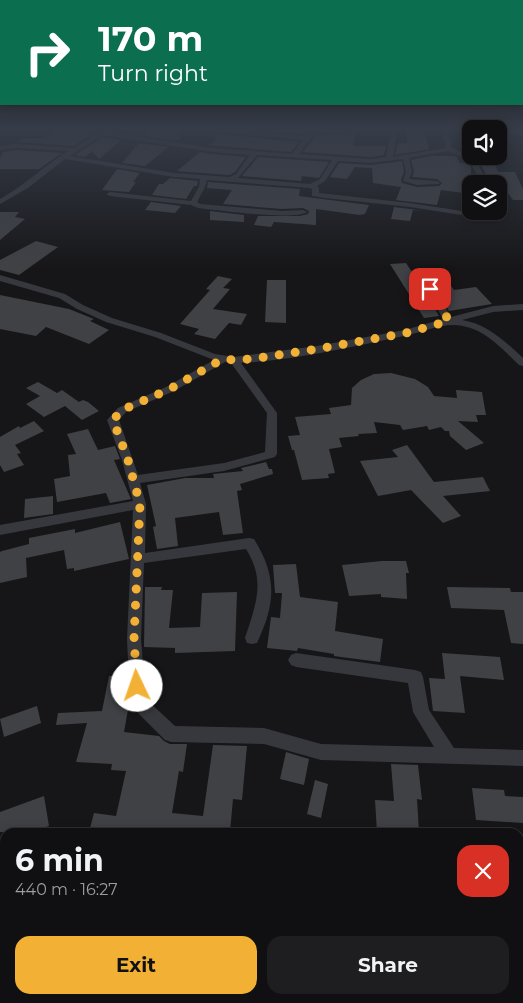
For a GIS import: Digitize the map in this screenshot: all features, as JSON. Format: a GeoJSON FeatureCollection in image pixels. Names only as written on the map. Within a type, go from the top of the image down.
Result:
{"type":"FeatureCollection","features":[{"type":"Feature","properties":{"kind":"street"},"geometry":{"type":"LineString","coordinates":[[0,202],[26,187],[41,175]]}},
{"type":"Feature","properties":{"kind":"street"},"geometry":{"type":"LineString","coordinates":[[183,175],[311,186],[316,188],[315,194],[325,196],[410,205],[462,213]]}},
{"type":"Feature","properties":{"kind":"street"},"geometry":{"type":"LineString","coordinates":[[230,180],[238,175]]}},
{"type":"Feature","properties":{"kind":"street"},"geometry":{"type":"LineString","coordinates":[[311,186],[323,180],[326,175]]}},
{"type":"Feature","properties":{"kind":"street"},"geometry":{"type":"LineString","coordinates":[[408,175],[405,180],[417,184],[437,183]]}},
{"type":"Feature","properties":{"kind":"street"},"geometry":{"type":"LineString","coordinates":[[193,203],[202,187],[204,178]]}},
{"type":"Feature","properties":{"kind":"street"},"geometry":{"type":"LineString","coordinates":[[110,194],[193,203],[206,208],[282,213],[303,212]]}},
{"type":"Feature","properties":{"kind":"street"},"geometry":{"type":"LineString","coordinates":[[421,273],[449,321]]}},
{"type":"Feature","properties":{"kind":"street"},"geometry":{"type":"LineString","coordinates":[[0,278],[62,296],[80,307],[109,320],[228,360],[252,359],[326,348],[406,333],[493,309],[523,307]]}},
{"type":"Feature","properties":{"kind":"street"},"geometry":{"type":"LineString","coordinates":[[449,321],[483,328],[523,363]]}},
{"type":"Feature","properties":{"kind":"street"},"geometry":{"type":"LineString","coordinates":[[228,360],[122,410],[113,420],[140,504],[134,639],[138,702],[171,734],[264,736],[321,752],[523,758]]}},
{"type":"Feature","properties":{"kind":"street"},"geometry":{"type":"LineString","coordinates":[[133,480],[224,467],[271,454],[272,413],[228,360]]}},
{"type":"Feature","properties":{"kind":"street"},"geometry":{"type":"LineString","coordinates":[[0,530],[140,504]]}},
{"type":"Feature","properties":{"kind":"street"},"geometry":{"type":"LineString","coordinates":[[138,559],[249,543],[260,558],[267,588],[252,638]]}},
{"type":"Feature","properties":{"kind":"street"},"geometry":{"type":"LineString","coordinates":[[296,660],[415,677],[421,712],[449,755]]}},
{"type":"Feature","properties":{"kind":"building"},"geometry":{"type":"Polygon","coordinates":[[[113,175],[139,175],[129,192],[102,190],[113,175]]]}},
{"type":"Feature","properties":{"kind":"building"},"geometry":{"type":"Polygon","coordinates":[[[321,175],[319,178],[302,176],[301,181],[242,176],[321,175]]]}},
{"type":"Feature","properties":{"kind":"building"},"geometry":{"type":"Polygon","coordinates":[[[331,175],[350,175],[347,179],[330,177],[331,175]]]}},
{"type":"Feature","properties":{"kind":"building"},"geometry":{"type":"Polygon","coordinates":[[[372,175],[403,175],[402,183],[417,187],[439,186],[442,183],[437,179],[412,177],[413,175],[471,175],[462,175],[462,193],[441,190],[437,205],[396,200],[401,187],[373,183],[372,175]]]}},
{"type":"Feature","properties":{"kind":"building"},"geometry":{"type":"Polygon","coordinates":[[[486,175],[516,175],[523,189],[523,200],[513,200],[507,192],[507,175],[486,175]]]}},
{"type":"Feature","properties":{"kind":"building"},"geometry":{"type":"Polygon","coordinates":[[[170,178],[198,181],[197,186],[194,186],[186,199],[152,195],[159,184],[163,184],[170,178]]]}},
{"type":"Feature","properties":{"kind":"building"},"geometry":{"type":"Polygon","coordinates":[[[208,182],[300,189],[299,196],[369,205],[365,214],[360,215],[316,209],[316,225],[274,222],[271,227],[254,225],[258,216],[300,216],[308,214],[309,211],[303,208],[282,209],[223,204],[232,190],[207,188],[208,182]]]}},
{"type":"Feature","properties":{"kind":"building"},"geometry":{"type":"Polygon","coordinates":[[[151,202],[181,206],[175,213],[145,210],[151,202]]]}},
{"type":"Feature","properties":{"kind":"building"},"geometry":{"type":"Polygon","coordinates":[[[394,207],[424,211],[413,210],[410,221],[391,219],[394,207]]]}},
{"type":"Feature","properties":{"kind":"building"},"geometry":{"type":"Polygon","coordinates":[[[210,211],[244,215],[244,222],[210,220],[210,211]]]}},
{"type":"Feature","properties":{"kind":"building"},"geometry":{"type":"Polygon","coordinates":[[[0,212],[19,212],[15,217],[25,219],[0,240],[0,212]]]}},
{"type":"Feature","properties":{"kind":"building"},"geometry":{"type":"Polygon","coordinates":[[[36,241],[58,247],[19,275],[0,270],[0,260],[36,241]]]}},
{"type":"Feature","properties":{"kind":"building"},"geometry":{"type":"Polygon","coordinates":[[[406,263],[412,272],[416,271],[415,274],[439,316],[424,318],[390,264],[406,263]]]}},
{"type":"Feature","properties":{"kind":"building"},"geometry":{"type":"Polygon","coordinates":[[[439,269],[454,290],[476,287],[492,304],[449,311],[425,271],[439,269]]]}},
{"type":"Feature","properties":{"kind":"building"},"geometry":{"type":"Polygon","coordinates":[[[218,276],[232,279],[223,288],[230,289],[213,309],[247,314],[241,325],[229,323],[215,339],[194,334],[199,329],[180,324],[210,290],[206,289],[218,276]]]}},
{"type":"Feature","properties":{"kind":"building"},"geometry":{"type":"Polygon","coordinates":[[[267,280],[286,280],[286,323],[265,322],[267,280]]]}},
{"type":"Feature","properties":{"kind":"building"},"geometry":{"type":"Polygon","coordinates":[[[0,295],[69,309],[94,319],[90,321],[109,330],[89,344],[46,327],[36,336],[0,329],[0,295]]]}},
{"type":"Feature","properties":{"kind":"building"},"geometry":{"type":"Polygon","coordinates":[[[391,373],[415,379],[428,387],[434,396],[457,398],[456,390],[482,392],[486,415],[476,415],[478,422],[458,421],[484,443],[466,450],[450,436],[449,431],[445,431],[441,427],[429,430],[427,426],[403,430],[400,425],[374,422],[377,433],[339,438],[342,447],[329,449],[335,473],[328,474],[329,478],[302,480],[288,436],[300,435],[295,417],[331,414],[329,408],[351,405],[352,388],[361,380],[374,374],[391,373]]]}},
{"type":"Feature","properties":{"kind":"building"},"geometry":{"type":"Polygon","coordinates":[[[38,382],[57,393],[62,390],[79,402],[83,400],[88,402],[99,411],[82,420],[65,406],[44,417],[26,404],[40,396],[26,388],[38,382]]]}},
{"type":"Feature","properties":{"kind":"building"},"geometry":{"type":"Polygon","coordinates":[[[34,421],[44,431],[15,445],[21,453],[17,454],[24,465],[4,472],[0,465],[0,437],[19,426],[20,428],[34,421]]]}},
{"type":"Feature","properties":{"kind":"building"},"geometry":{"type":"Polygon","coordinates":[[[88,429],[98,450],[115,446],[120,459],[114,460],[131,499],[110,503],[106,493],[57,502],[54,479],[70,476],[68,455],[76,454],[67,434],[88,429]]]}},
{"type":"Feature","properties":{"kind":"building"},"geometry":{"type":"Polygon","coordinates":[[[407,445],[434,482],[483,477],[490,491],[443,496],[461,516],[443,523],[411,490],[378,496],[360,461],[398,457],[392,450],[407,445]]]}},
{"type":"Feature","properties":{"kind":"building"},"geometry":{"type":"Polygon","coordinates":[[[266,462],[269,469],[272,469],[273,474],[240,484],[242,490],[237,491],[243,533],[223,535],[219,512],[175,518],[178,546],[157,549],[153,527],[156,526],[147,485],[185,478],[214,478],[213,474],[243,471],[241,468],[266,462]]]}},
{"type":"Feature","properties":{"kind":"building"},"geometry":{"type":"Polygon","coordinates":[[[53,496],[53,514],[24,518],[25,499],[53,496]]]}},
{"type":"Feature","properties":{"kind":"building"},"geometry":{"type":"Polygon","coordinates":[[[120,522],[129,559],[74,571],[74,568],[67,569],[64,550],[26,558],[27,577],[0,583],[0,552],[29,544],[29,538],[75,529],[75,533],[120,522]]]}},
{"type":"Feature","properties":{"kind":"building"},"geometry":{"type":"Polygon","coordinates":[[[406,561],[409,573],[406,573],[407,599],[381,597],[381,594],[349,596],[342,565],[406,561]]]}},
{"type":"Feature","properties":{"kind":"building"},"geometry":{"type":"Polygon","coordinates":[[[296,564],[300,597],[338,602],[335,631],[383,639],[380,662],[334,656],[334,654],[298,648],[297,651],[267,648],[271,617],[280,618],[282,593],[275,593],[273,565],[296,564]]]}},
{"type":"Feature","properties":{"kind":"building"},"geometry":{"type":"Polygon","coordinates":[[[145,587],[162,587],[161,590],[173,590],[169,628],[200,627],[202,593],[237,592],[235,651],[175,653],[175,648],[144,647],[145,587]]]}},
{"type":"Feature","properties":{"kind":"building"},"geometry":{"type":"Polygon","coordinates":[[[447,587],[510,588],[511,592],[523,592],[523,644],[511,643],[504,610],[451,608],[447,587]]]}},
{"type":"Feature","properties":{"kind":"building"},"geometry":{"type":"Polygon","coordinates":[[[442,653],[500,657],[504,680],[460,676],[465,713],[433,711],[429,678],[445,679],[442,653]]]}},
{"type":"Feature","properties":{"kind":"building"},"geometry":{"type":"Polygon","coordinates":[[[109,676],[127,676],[129,704],[124,732],[159,736],[170,744],[187,744],[183,772],[179,771],[172,813],[203,816],[213,745],[247,746],[242,800],[233,799],[230,828],[90,828],[94,813],[116,816],[126,771],[111,770],[112,764],[76,762],[87,723],[56,725],[58,713],[102,711],[109,676]]]}},
{"type":"Feature","properties":{"kind":"building"},"geometry":{"type":"Polygon","coordinates":[[[37,706],[41,723],[4,737],[0,719],[37,706]]]}},
{"type":"Feature","properties":{"kind":"building"},"geometry":{"type":"Polygon","coordinates":[[[286,752],[309,759],[304,785],[280,779],[286,752]]]}},
{"type":"Feature","properties":{"kind":"building"},"geometry":{"type":"Polygon","coordinates":[[[391,764],[418,765],[422,800],[417,799],[419,828],[377,828],[375,800],[394,801],[391,764]]]}},
{"type":"Feature","properties":{"kind":"building"},"geometry":{"type":"Polygon","coordinates":[[[315,780],[328,784],[321,818],[307,814],[315,780]]]}},
{"type":"Feature","properties":{"kind":"building"},"geometry":{"type":"Polygon","coordinates":[[[472,788],[504,790],[505,796],[523,797],[523,823],[476,820],[472,788]]]}},
{"type":"Feature","properties":{"kind":"building"},"geometry":{"type":"Polygon","coordinates":[[[44,796],[49,826],[43,828],[0,828],[0,812],[44,796]]]}},
{"type":"Feature","properties":{"kind":"route"},"geometry":{"type":"LineString","coordinates":[[137,686],[134,639],[140,504],[128,460],[113,420],[116,415],[122,410],[170,389],[221,360],[252,359],[317,349],[406,333],[449,321],[430,289]]}}]}
